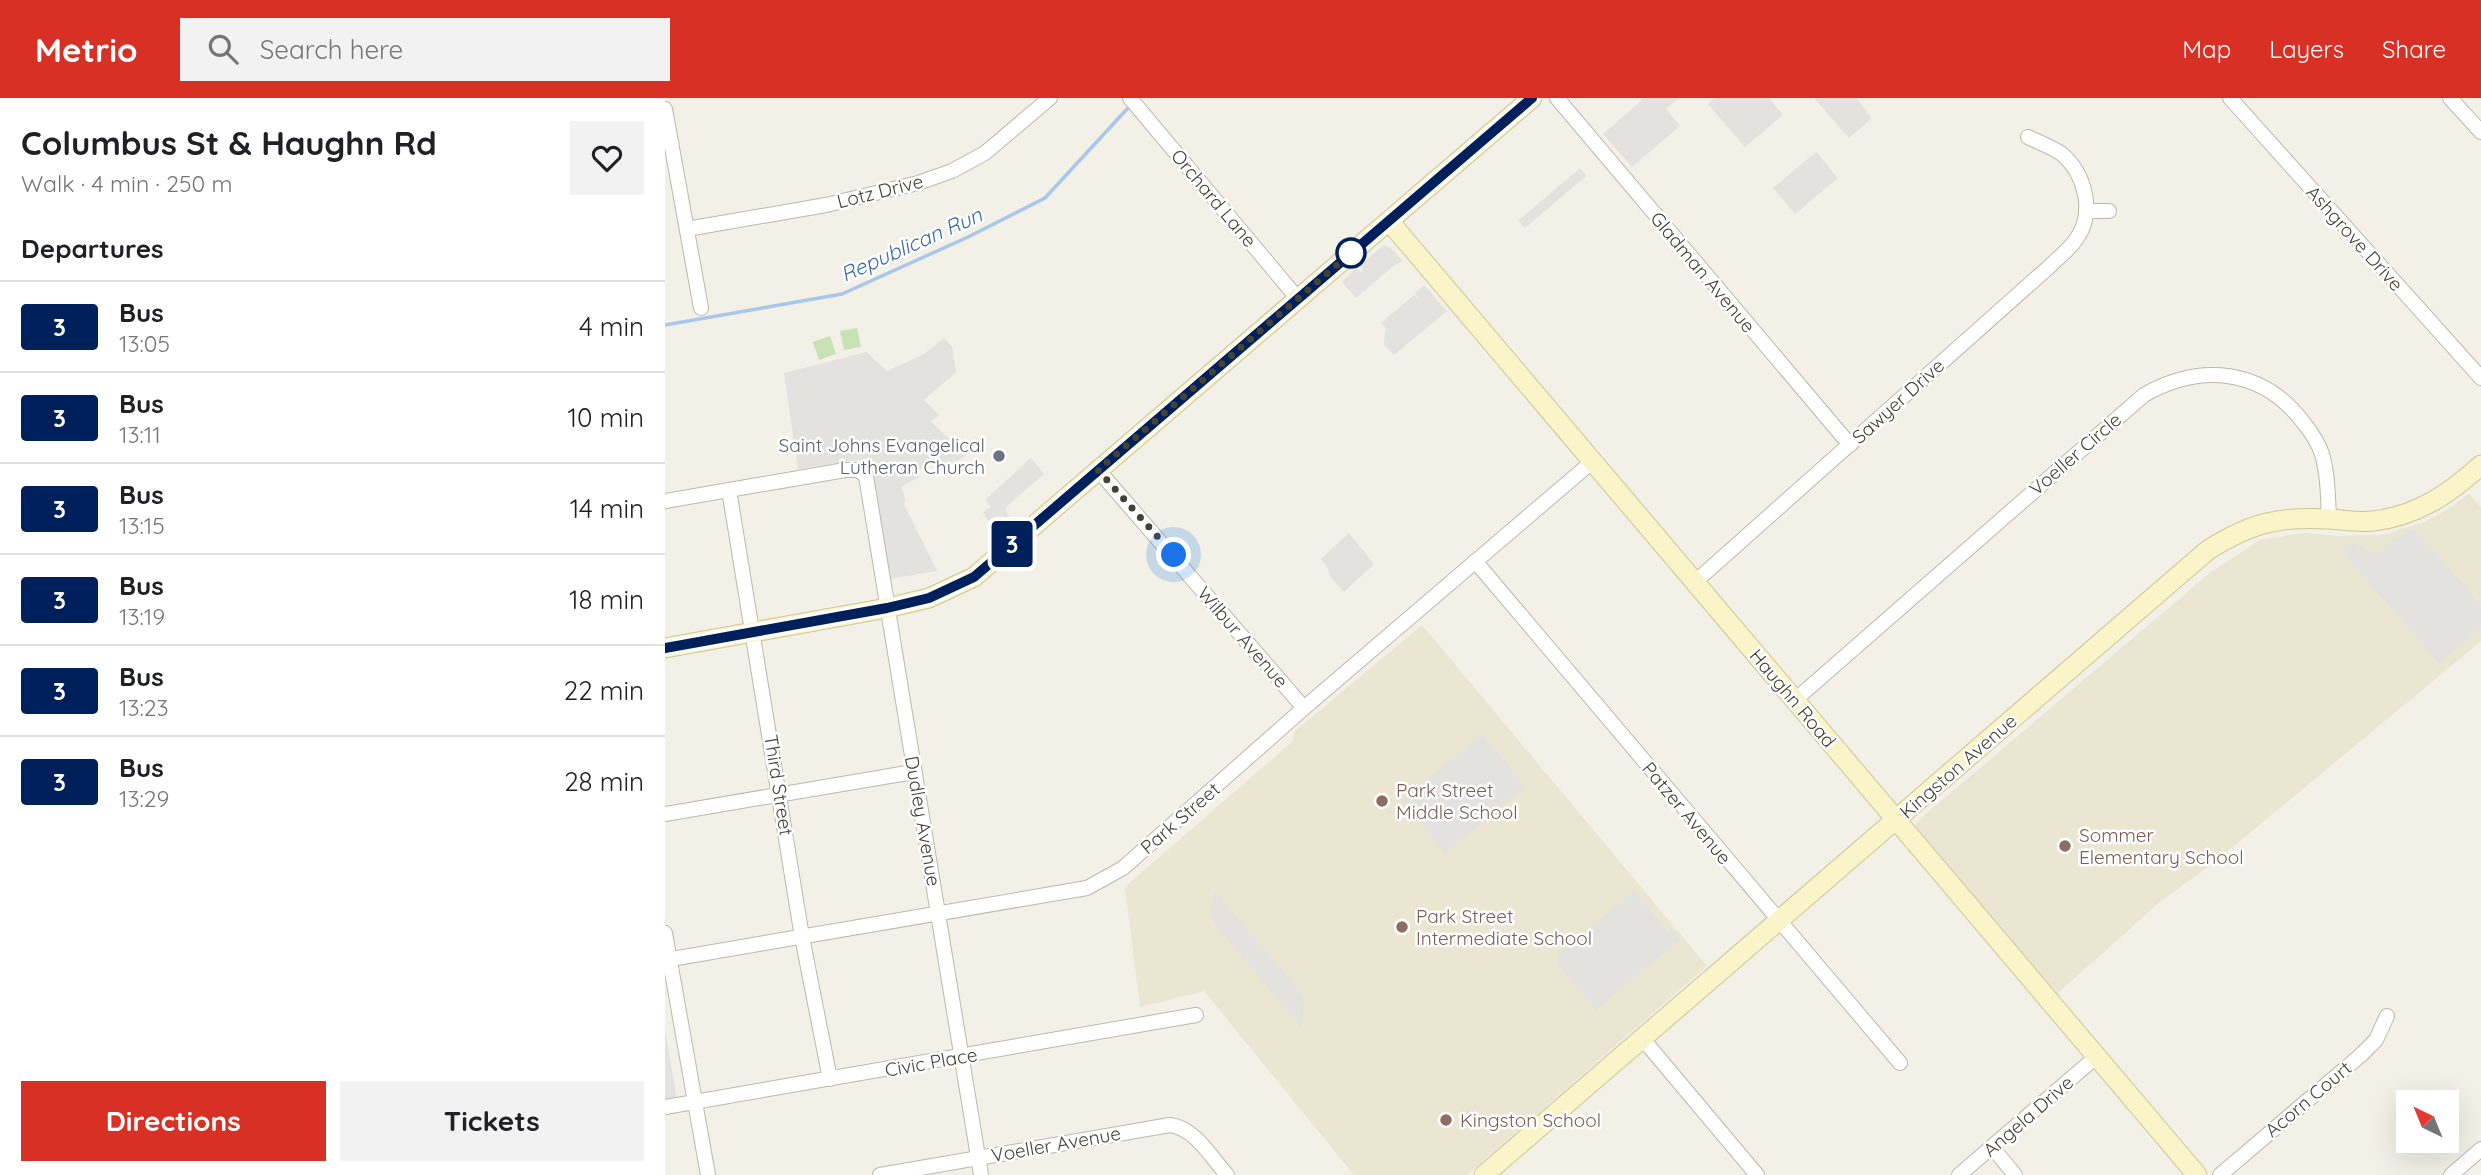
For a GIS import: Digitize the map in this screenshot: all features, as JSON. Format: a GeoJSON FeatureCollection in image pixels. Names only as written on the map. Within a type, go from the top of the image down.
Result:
{"type":"FeatureCollection","features":[{"type":"Feature","properties":{"kind":"street","name":"Lotz Drive"},"geometry":{"type":"LineString","coordinates":[[687,229],[826,205],[918,183],[952,171],[985,153],[1050,98]]}},
{"type":"Feature","properties":{"kind":"street","name":"Orchard Lane"},"geometry":{"type":"LineString","coordinates":[[1130,98],[1298,299]]}},
{"type":"Feature","properties":{"kind":"street"},"geometry":{"type":"LineString","coordinates":[[665,648],[887,608],[929,598],[974,577],[1532,98]]}},
{"type":"Feature","properties":{"kind":"street","name":"Gladman Avenue"},"geometry":{"type":"LineString","coordinates":[[1557,98],[1850,445]]}},
{"type":"Feature","properties":{"kind":"street","name":"Ashgrove Drive"},"geometry":{"type":"LineString","coordinates":[[2230,98],[2481,378]]}},
{"type":"Feature","properties":{"kind":"street"},"geometry":{"type":"LineString","coordinates":[[2451,98],[2481,132]]}},
{"type":"Feature","properties":{"kind":"street"},"geometry":{"type":"LineString","coordinates":[[665,109],[670,161],[687,229],[701,307]]}},
{"type":"Feature","properties":{"kind":"street"},"geometry":{"type":"LineString","coordinates":[[2028,137],[2061,154],[2071,164],[2083,185],[2086,211],[2109,211]]}},
{"type":"Feature","properties":{"kind":"street","name":"Sawyer Drive"},"geometry":{"type":"LineString","coordinates":[[1695,582],[2072,245],[2082,229],[2086,211]]}},
{"type":"Feature","properties":{"kind":"street","name":"Haughn Road"},"geometry":{"type":"LineString","coordinates":[[1389,221],[2197,1175]]}},
{"type":"Feature","properties":{"kind":"street","name":"Voeller Circle"},"geometry":{"type":"LineString","coordinates":[[1795,700],[2144,395],[2178,379],[2204,374],[2226,375],[2266,387],[2281,397],[2311,432],[2322,453],[2329,519]]}},
{"type":"Feature","properties":{"kind":"street","name":"Park Street"},"geometry":{"type":"LineString","coordinates":[[667,960],[1087,888],[1099,883],[1122,868],[1593,461]]}},
{"type":"Feature","properties":{"kind":"street","name":"Kingston Avenue"},"geometry":{"type":"LineString","coordinates":[[1492,1172],[1642,1038],[2208,550],[2260,523],[2282,519],[2371,521],[2413,512],[2444,496],[2481,465]]}},
{"type":"Feature","properties":{"kind":"street","name":"Dudley Avenue"},"geometry":{"type":"LineString","coordinates":[[729,490],[845,470],[858,470],[868,481],[913,772],[940,914],[981,1175]]}},
{"type":"Feature","properties":{"kind":"street","name":"Wilbur Avenue"},"geometry":{"type":"LineString","coordinates":[[1098,470],[1304,708]]}},
{"type":"Feature","properties":{"kind":"street"},"geometry":{"type":"LineString","coordinates":[[665,501],[729,490]]}},
{"type":"Feature","properties":{"kind":"street","name":"Third Street"},"geometry":{"type":"LineString","coordinates":[[729,490],[802,937],[829,1079]]}},
{"type":"Feature","properties":{"kind":"street","name":"Patzer Avenue"},"geometry":{"type":"LineString","coordinates":[[1475,561],[1900,1063]]}},
{"type":"Feature","properties":{"kind":"street"},"geometry":{"type":"LineString","coordinates":[[665,814],[913,772]]}},
{"type":"Feature","properties":{"kind":"street"},"geometry":{"type":"LineString","coordinates":[[665,933],[667,960],[708,1175]]}},
{"type":"Feature","properties":{"kind":"street","name":"Civic Place"},"geometry":{"type":"LineString","coordinates":[[665,1107],[1196,1014]]}},
{"type":"Feature","properties":{"kind":"street","name":"Acorn Court"},"geometry":{"type":"LineString","coordinates":[[2220,1175],[2376,1040],[2387,1016]]}},
{"type":"Feature","properties":{"kind":"street"},"geometry":{"type":"LineString","coordinates":[[1642,1038],[1757,1175]]}},
{"type":"Feature","properties":{"kind":"street","name":"Angela Drive"},"geometry":{"type":"LineString","coordinates":[[1959,1175],[2096,1057]]}},
{"type":"Feature","properties":{"kind":"street","name":"Voeller Avenue"},"geometry":{"type":"LineString","coordinates":[[880,1175],[1170,1125],[1180,1126],[1189,1132],[1227,1175]]}},
{"type":"Feature","properties":{"kind":"street"},"geometry":{"type":"LineString","coordinates":[[1991,1147],[2015,1175]]}},
{"type":"Feature","properties":{"kind":"street"},"geometry":{"type":"LineString","coordinates":[[2451,1175],[2481,1149]]}},
{"type":"Feature","properties":{"kind":"shaded area"},"geometry":{"type":"Polygon","coordinates":[[[1641,98],[1679,98],[1666,109],[1680,126],[1632,167],[1603,134],[1642,100],[1641,98]]]}},
{"type":"Feature","properties":{"kind":"shaded area"},"geometry":{"type":"Polygon","coordinates":[[[1715,98],[1769,98],[1783,115],[1745,147],[1708,104],[1715,98]]]}},
{"type":"Feature","properties":{"kind":"shaded area"},"geometry":{"type":"Polygon","coordinates":[[[1814,98],[1856,98],[1872,118],[1849,138],[1814,98]]]}},
{"type":"Feature","properties":{"kind":"shaded area"},"geometry":{"type":"Polygon","coordinates":[[[1816,152],[1838,178],[1795,214],[1773,188],[1816,152]]]}},
{"type":"Feature","properties":{"kind":"shaded area"},"geometry":{"type":"Polygon","coordinates":[[[1580,168],[1586,176],[1525,228],[1518,221],[1580,168]]]}},
{"type":"Feature","properties":{"kind":"shaded area"},"geometry":{"type":"Polygon","coordinates":[[[1384,245],[1392,249],[1402,261],[1356,298],[1342,282],[1356,268],[1362,272],[1360,265],[1384,245]]]}},
{"type":"Feature","properties":{"kind":"shaded area"},"geometry":{"type":"Polygon","coordinates":[[[1424,285],[1447,311],[1394,355],[1384,345],[1387,330],[1381,323],[1414,295],[1421,302],[1415,293],[1424,285]]]}},
{"type":"Feature","properties":{"kind":"shaded area"},"geometry":{"type":"Polygon","coordinates":[[[944,338],[952,346],[956,372],[924,400],[939,415],[931,421],[966,456],[940,470],[935,462],[916,471],[919,477],[901,487],[906,500],[904,504],[937,571],[889,579],[871,458],[798,469],[784,373],[866,352],[887,371],[924,354],[944,338]]]}},
{"type":"Feature","properties":{"kind":"shaded area"},"geometry":{"type":"Polygon","coordinates":[[[1031,458],[1044,474],[1006,507],[1005,510],[1012,520],[996,533],[983,512],[991,507],[985,500],[1031,458]]]}},
{"type":"Feature","properties":{"kind":"shaded area"},"geometry":{"type":"Polygon","coordinates":[[[2469,494],[2481,507],[2481,641],[2210,866],[2162,900],[2057,994],[1915,826],[1921,818],[2211,572],[2260,540],[2303,533],[2338,536],[2382,535],[2424,522],[2469,494]]]}},
{"type":"Feature","properties":{"kind":"shaded area"},"geometry":{"type":"Polygon","coordinates":[[[2415,529],[2481,605],[2481,627],[2439,663],[2341,551],[2350,543],[2376,554],[2393,539],[2415,529]]]}},
{"type":"Feature","properties":{"kind":"shaded area"},"geometry":{"type":"Polygon","coordinates":[[[1349,533],[1374,564],[1344,592],[1330,576],[1321,559],[1349,533]]]}},
{"type":"Feature","properties":{"kind":"shaded area","name":"Park Street Intermediate School"},"geometry":{"type":"Polygon","coordinates":[[[1422,625],[1707,966],[1467,1175],[1354,1175],[1204,991],[1140,1007],[1125,887],[1293,741],[1294,732],[1422,625]]]}},
{"type":"Feature","properties":{"kind":"shaded area"},"geometry":{"type":"Polygon","coordinates":[[[1482,734],[1525,786],[1445,853],[1402,801],[1482,734]]]}},
{"type":"Feature","properties":{"kind":"shaded area"},"geometry":{"type":"Polygon","coordinates":[[[1214,890],[1304,996],[1302,1029],[1210,918],[1214,890]]]}},
{"type":"Feature","properties":{"kind":"shaded area"},"geometry":{"type":"Polygon","coordinates":[[[1634,891],[1668,932],[1672,929],[1680,939],[1596,1010],[1557,964],[1559,954],[1634,891]]]}},
{"type":"Feature","properties":{"kind":"shaded area"},"geometry":{"type":"Polygon","coordinates":[[[665,1029],[677,1100],[665,1102],[665,1029]]]}},
{"type":"Feature","properties":{"kind":"green space"},"geometry":{"type":"Polygon","coordinates":[[[857,328],[861,347],[844,350],[840,331],[857,328]]]}},
{"type":"Feature","properties":{"kind":"green space"},"geometry":{"type":"Polygon","coordinates":[[[830,336],[836,354],[819,360],[813,342],[830,336]]]}},
{"type":"Feature","properties":{"kind":"waterway","name":"Republican Run"},"geometry":{"type":"LineString","coordinates":[[665,325],[842,294],[968,237],[1045,198],[1127,109]]}},
{"type":"Feature","properties":{"kind":"bus line","name":"3"},"geometry":{"type":"LineString","coordinates":[[665,648],[887,608],[929,598],[974,577],[1532,98]]}},
{"type":"Feature","properties":{"kind":"place","name":"Saint Johns Evangelical Lutheran Church"},"geometry":{"type":"Point","coordinates":[999,456]}},
{"type":"Feature","properties":{"kind":"place","name":"Park Street Middle School"},"geometry":{"type":"Point","coordinates":[1382,801]}},
{"type":"Feature","properties":{"kind":"place","name":"Sommer Elementary School"},"geometry":{"type":"Point","coordinates":[2065,846]}},
{"type":"Feature","properties":{"kind":"place","name":"Park Street Intermediate School"},"geometry":{"type":"Point","coordinates":[1402,927]}},
{"type":"Feature","properties":{"kind":"place","name":"Kingston School"},"geometry":{"type":"Point","coordinates":[1446,1120]}},
{"type":"Feature","properties":{"kind":"route"},"geometry":{"type":"LineString","coordinates":[[1174,555],[1098,470],[1351,253]]}}]}
